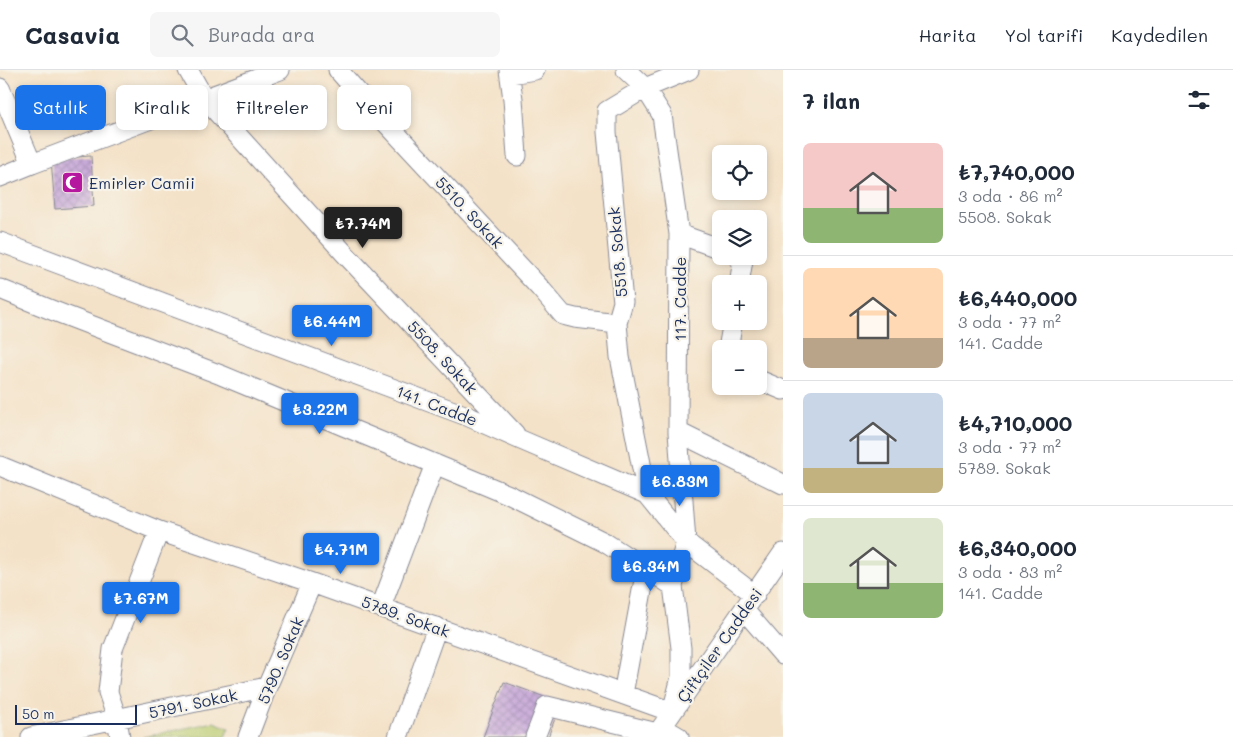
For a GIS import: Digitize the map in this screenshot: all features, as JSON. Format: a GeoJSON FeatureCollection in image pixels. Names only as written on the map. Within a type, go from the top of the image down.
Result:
{"type":"FeatureCollection","features":[{"type":"Feature","properties":{"kind":"street","name":"5508. Sokak"},"geometry":{"type":"LineString","coordinates":[[188,70],[197,85]]}},
{"type":"Feature","properties":{"kind":"street"},"geometry":{"type":"LineString","coordinates":[[208,97],[280,70]]}},
{"type":"Feature","properties":{"kind":"street","name":"5510. Sokak"},"geometry":{"type":"LineString","coordinates":[[338,70],[563,315],[617,323]]}},
{"type":"Feature","properties":{"kind":"street"},"geometry":{"type":"LineString","coordinates":[[517,156],[510,72],[535,70]]}},
{"type":"Feature","properties":{"kind":"street","name":"117. Cadde"},"geometry":{"type":"LineString","coordinates":[[626,70],[645,88],[662,115],[679,234],[678,432],[686,542]]}},
{"type":"Feature","properties":{"kind":"street"},"geometry":{"type":"LineString","coordinates":[[645,88],[689,70]]}},
{"type":"Feature","properties":{"kind":"street"},"geometry":{"type":"LineString","coordinates":[[0,88],[32,164]]}},
{"type":"Feature","properties":{"kind":"street","name":"5518. Sokak"},"geometry":{"type":"LineString","coordinates":[[645,88],[607,110],[607,132],[623,302],[617,323],[620,357],[647,494]]}},
{"type":"Feature","properties":{"kind":"street","name":"5508. Sokak"},"geometry":{"type":"LineString","coordinates":[[208,102],[346,255],[521,440]]}},
{"type":"Feature","properties":{"kind":"street"},"geometry":{"type":"LineString","coordinates":[[0,177],[121,130]]}},
{"type":"Feature","properties":{"kind":"street"},"geometry":{"type":"LineString","coordinates":[[679,234],[712,246]]}},
{"type":"Feature","properties":{"kind":"street","name":"141. Cadde"},"geometry":{"type":"LineString","coordinates":[[0,242],[432,402],[647,494],[686,542],[755,595]]}},
{"type":"Feature","properties":{"kind":"street"},"geometry":{"type":"LineString","coordinates":[[0,289],[54,312],[221,375],[508,495],[604,542],[673,586]]}},
{"type":"Feature","properties":{"kind":"street"},"geometry":{"type":"LineString","coordinates":[[767,383],[783,390]]}},
{"type":"Feature","properties":{"kind":"street"},"geometry":{"type":"LineString","coordinates":[[678,432],[783,484]]}},
{"type":"Feature","properties":{"kind":"street"},"geometry":{"type":"LineString","coordinates":[[381,607],[434,464]]}},
{"type":"Feature","properties":{"kind":"street","name":"5789. Sokak"},"geometry":{"type":"LineString","coordinates":[[0,466],[159,531],[312,582],[623,694],[662,727]]}},
{"type":"Feature","properties":{"kind":"street"},"geometry":{"type":"LineString","coordinates":[[119,728],[108,692],[114,649],[159,531]]}},
{"type":"Feature","properties":{"kind":"street"},"geometry":{"type":"LineString","coordinates":[[662,727],[681,677],[681,648],[673,586],[686,542]]}},
{"type":"Feature","properties":{"kind":"street","name":"Çiftçiler Caddesi"},"geometry":{"type":"LineString","coordinates":[[662,727],[783,554]]}},
{"type":"Feature","properties":{"kind":"street"},"geometry":{"type":"LineString","coordinates":[[623,694],[646,569]]}},
{"type":"Feature","properties":{"kind":"street","name":"5790. Sokak"},"geometry":{"type":"LineString","coordinates":[[248,737],[267,687],[312,582]]}},
{"type":"Feature","properties":{"kind":"street"},"geometry":{"type":"LineString","coordinates":[[744,610],[783,655]]}},
{"type":"Feature","properties":{"kind":"street"},"geometry":{"type":"LineString","coordinates":[[398,737],[437,627]]}},
{"type":"Feature","properties":{"kind":"street","name":"5791. Sokak"},"geometry":{"type":"LineString","coordinates":[[31,737],[119,728],[267,687]]}},
{"type":"Feature","properties":{"kind":"street"},"geometry":{"type":"LineString","coordinates":[[535,737],[547,706],[662,727],[679,737]]}},
{"type":"Feature","properties":{"kind":"green space"},"geometry":{"type":"Polygon","coordinates":[[[214,722],[229,728],[225,737],[143,737],[214,722]]]}},
{"type":"Feature","properties":{"kind":"building","name":"Emirler Camii"},"geometry":{"type":"Polygon","coordinates":[[[91,156],[94,206],[55,209],[51,159],[91,156]]]}},
{"type":"Feature","properties":{"kind":"building"},"geometry":{"type":"Polygon","coordinates":[[[504,682],[561,703],[548,737],[483,737],[504,682]]]}},
{"type":"Feature","properties":{"kind":"place","name":"Emirler Camii"},"geometry":{"type":"Point","coordinates":[73,182]}}]}
